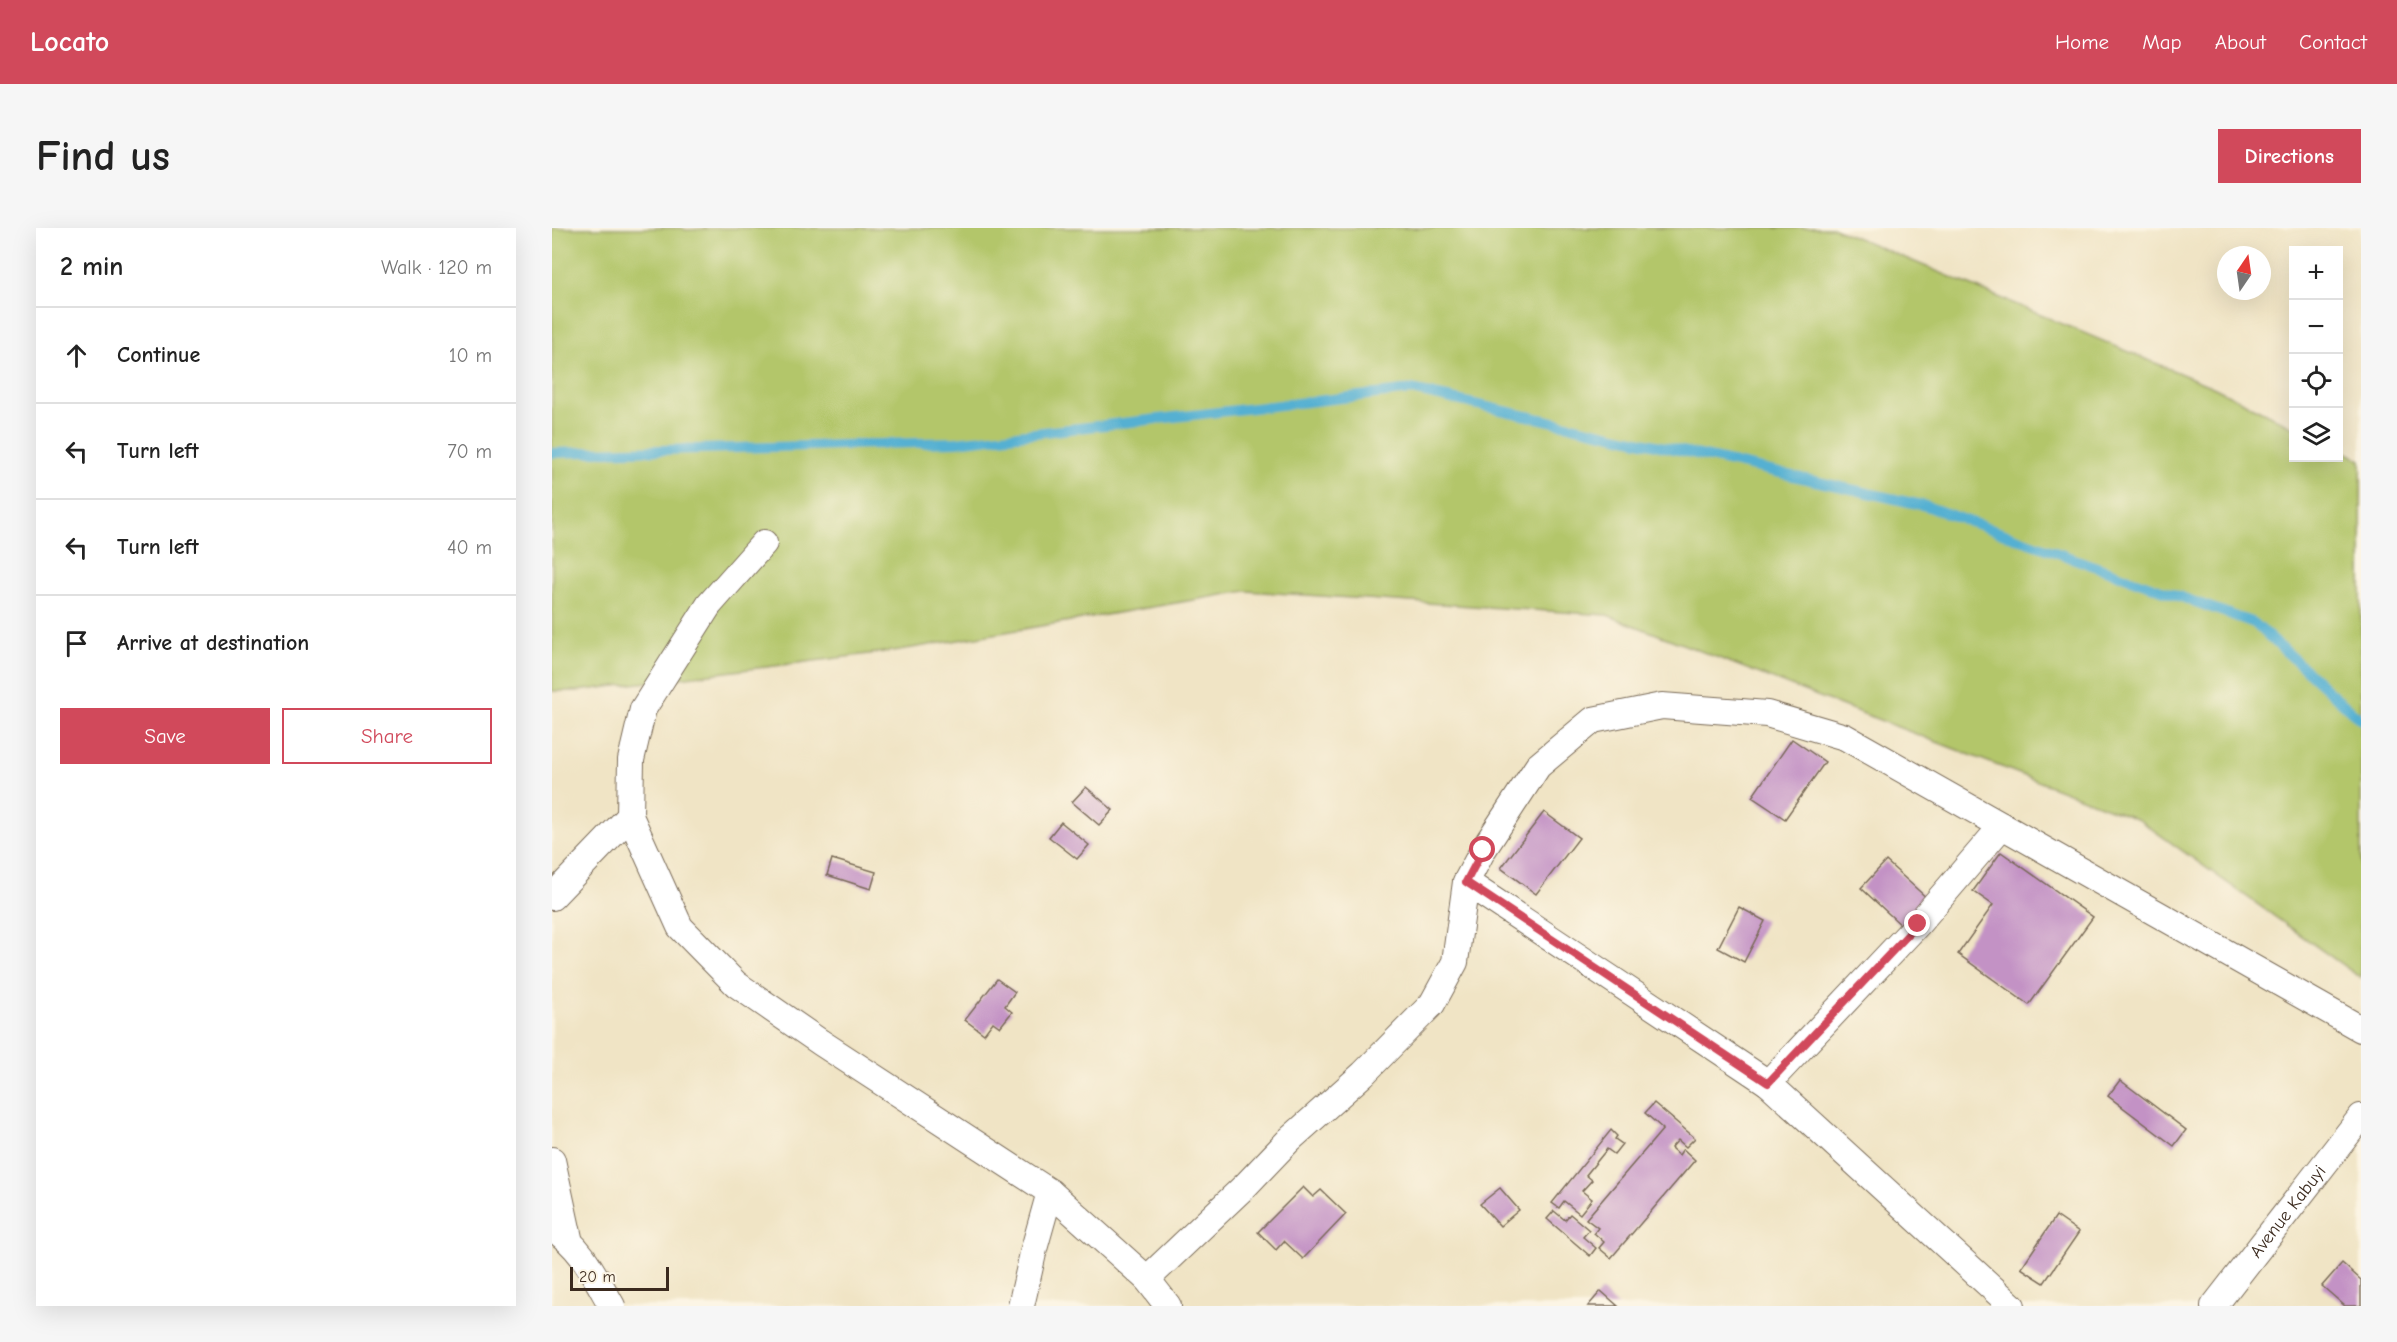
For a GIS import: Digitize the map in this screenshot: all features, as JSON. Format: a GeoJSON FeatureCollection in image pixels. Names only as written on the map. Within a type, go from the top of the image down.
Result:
{"type":"FeatureCollection","features":[{"type":"Feature","properties":{"kind":"street"},"geometry":{"type":"LineString","coordinates":[[764,543],[709,605],[643,709],[631,760],[630,816],[680,927],[736,984],[820,1042],[1050,1192],[1147,1279],[1168,1306]]}},
{"type":"Feature","properties":{"kind":"street"},"geometry":{"type":"LineString","coordinates":[[1147,1279],[1246,1185],[1289,1140],[1363,1074],[1432,1004],[1455,962],[1466,882],[1483,850],[1538,766],[1593,720],[1662,706],[1767,714],[1845,737],[2361,1029]]}},
{"type":"Feature","properties":{"kind":"street"},"geometry":{"type":"LineString","coordinates":[[552,897],[630,816]]}},
{"type":"Feature","properties":{"kind":"street"},"geometry":{"type":"LineString","coordinates":[[1768,1083],[1918,924],[2002,826]]}},
{"type":"Feature","properties":{"kind":"street"},"geometry":{"type":"LineString","coordinates":[[1466,882],[1768,1083],[2013,1306]]}},
{"type":"Feature","properties":{"kind":"street","name":"Avenue Kabuyi"},"geometry":{"type":"LineString","coordinates":[[2214,1306],[2361,1117]]}},
{"type":"Feature","properties":{"kind":"street"},"geometry":{"type":"LineString","coordinates":[[552,1160],[560,1233],[585,1259],[612,1306]]}},
{"type":"Feature","properties":{"kind":"street"},"geometry":{"type":"LineString","coordinates":[[1021,1306],[1050,1192]]}},
{"type":"Feature","properties":{"kind":"green space"},"geometry":{"type":"Polygon","coordinates":[[[552,228],[681,228],[686,230],[719,228],[1834,228],[2215,388],[2289,425],[2289,462],[2343,462],[2343,451],[2361,460],[2361,978],[2139,820],[1607,615],[1246,591],[900,650],[577,691],[552,691],[552,228]]]}},
{"type":"Feature","properties":{"kind":"building"},"geometry":{"type":"Polygon","coordinates":[[[1792,739],[1825,762],[1785,819],[1752,797],[1792,739]]]}},
{"type":"Feature","properties":{"kind":"building"},"geometry":{"type":"Polygon","coordinates":[[[1086,787],[1113,810],[1099,825],[1072,802],[1086,787]]]}},
{"type":"Feature","properties":{"kind":"building"},"geometry":{"type":"Polygon","coordinates":[[[1544,812],[1579,838],[1536,894],[1501,868],[1544,812]]]}},
{"type":"Feature","properties":{"kind":"building"},"geometry":{"type":"Polygon","coordinates":[[[1061,822],[1089,845],[1077,859],[1049,837],[1061,822]]]}},
{"type":"Feature","properties":{"kind":"building"},"geometry":{"type":"Polygon","coordinates":[[[2001,852],[2093,917],[2029,1005],[1958,954],[1993,905],[1973,891],[2001,852]]]}},
{"type":"Feature","properties":{"kind":"building"},"geometry":{"type":"Polygon","coordinates":[[[832,859],[876,872],[871,889],[827,875],[832,859]]]}},
{"type":"Feature","properties":{"kind":"building"},"geometry":{"type":"Polygon","coordinates":[[[1886,861],[1929,900],[1903,927],[1861,888],[1886,861]]]}},
{"type":"Feature","properties":{"kind":"building"},"geometry":{"type":"Polygon","coordinates":[[[1739,907],[1765,921],[1744,962],[1718,948],[1739,907]]]}},
{"type":"Feature","properties":{"kind":"building"},"geometry":{"type":"Polygon","coordinates":[[[997,979],[1015,992],[1005,1006],[1012,1012],[1000,1027],[993,1022],[984,1034],[965,1020],[997,979]]]}},
{"type":"Feature","properties":{"kind":"building"},"geometry":{"type":"Polygon","coordinates":[[[2120,1080],[2186,1130],[2174,1146],[2108,1096],[2120,1080]]]}},
{"type":"Feature","properties":{"kind":"building"},"geometry":{"type":"Polygon","coordinates":[[[1654,1103],[1695,1138],[1686,1147],[1678,1140],[1671,1148],[1679,1155],[1683,1149],[1695,1160],[1611,1258],[1599,1248],[1604,1242],[1594,1233],[1598,1228],[1586,1219],[1663,1129],[1645,1113],[1654,1103]]]}},
{"type":"Feature","properties":{"kind":"building"},"geometry":{"type":"Polygon","coordinates":[[[1611,1130],[1617,1136],[1615,1139],[1622,1144],[1614,1154],[1607,1149],[1586,1175],[1592,1180],[1582,1191],[1592,1199],[1580,1214],[1564,1201],[1559,1208],[1552,1203],[1611,1130]]]}},
{"type":"Feature","properties":{"kind":"building"},"geometry":{"type":"Polygon","coordinates":[[[1303,1187],[1313,1197],[1321,1190],[1346,1214],[1303,1259],[1284,1241],[1276,1250],[1258,1232],[1303,1187]]]}},
{"type":"Feature","properties":{"kind":"building"},"geometry":{"type":"Polygon","coordinates":[[[1500,1188],[1519,1210],[1500,1226],[1480,1204],[1500,1188]]]}},
{"type":"Feature","properties":{"kind":"building"},"geometry":{"type":"Polygon","coordinates":[[[1554,1211],[1565,1220],[1570,1214],[1589,1230],[1583,1237],[1596,1248],[1590,1256],[1547,1219],[1554,1211]]]}},
{"type":"Feature","properties":{"kind":"building"},"geometry":{"type":"Polygon","coordinates":[[[2056,1216],[2079,1232],[2044,1283],[2021,1268],[2056,1216]]]}},
{"type":"Feature","properties":{"kind":"building"},"geometry":{"type":"Polygon","coordinates":[[[2342,1263],[2361,1280],[2361,1306],[2345,1306],[2322,1286],[2342,1263]]]}},
{"type":"Feature","properties":{"kind":"building"},"geometry":{"type":"Polygon","coordinates":[[[1601,1291],[1618,1306],[1588,1306],[1601,1291]]]}},
{"type":"Feature","properties":{"kind":"waterway"},"geometry":{"type":"LineString","coordinates":[[552,453],[956,442],[1412,390],[1926,506],[2254,623],[2361,720]]}},
{"type":"Feature","properties":{"kind":"route"},"geometry":{"type":"LineString","coordinates":[[1483,850],[1466,882],[1768,1083],[1918,924]]}}]}
